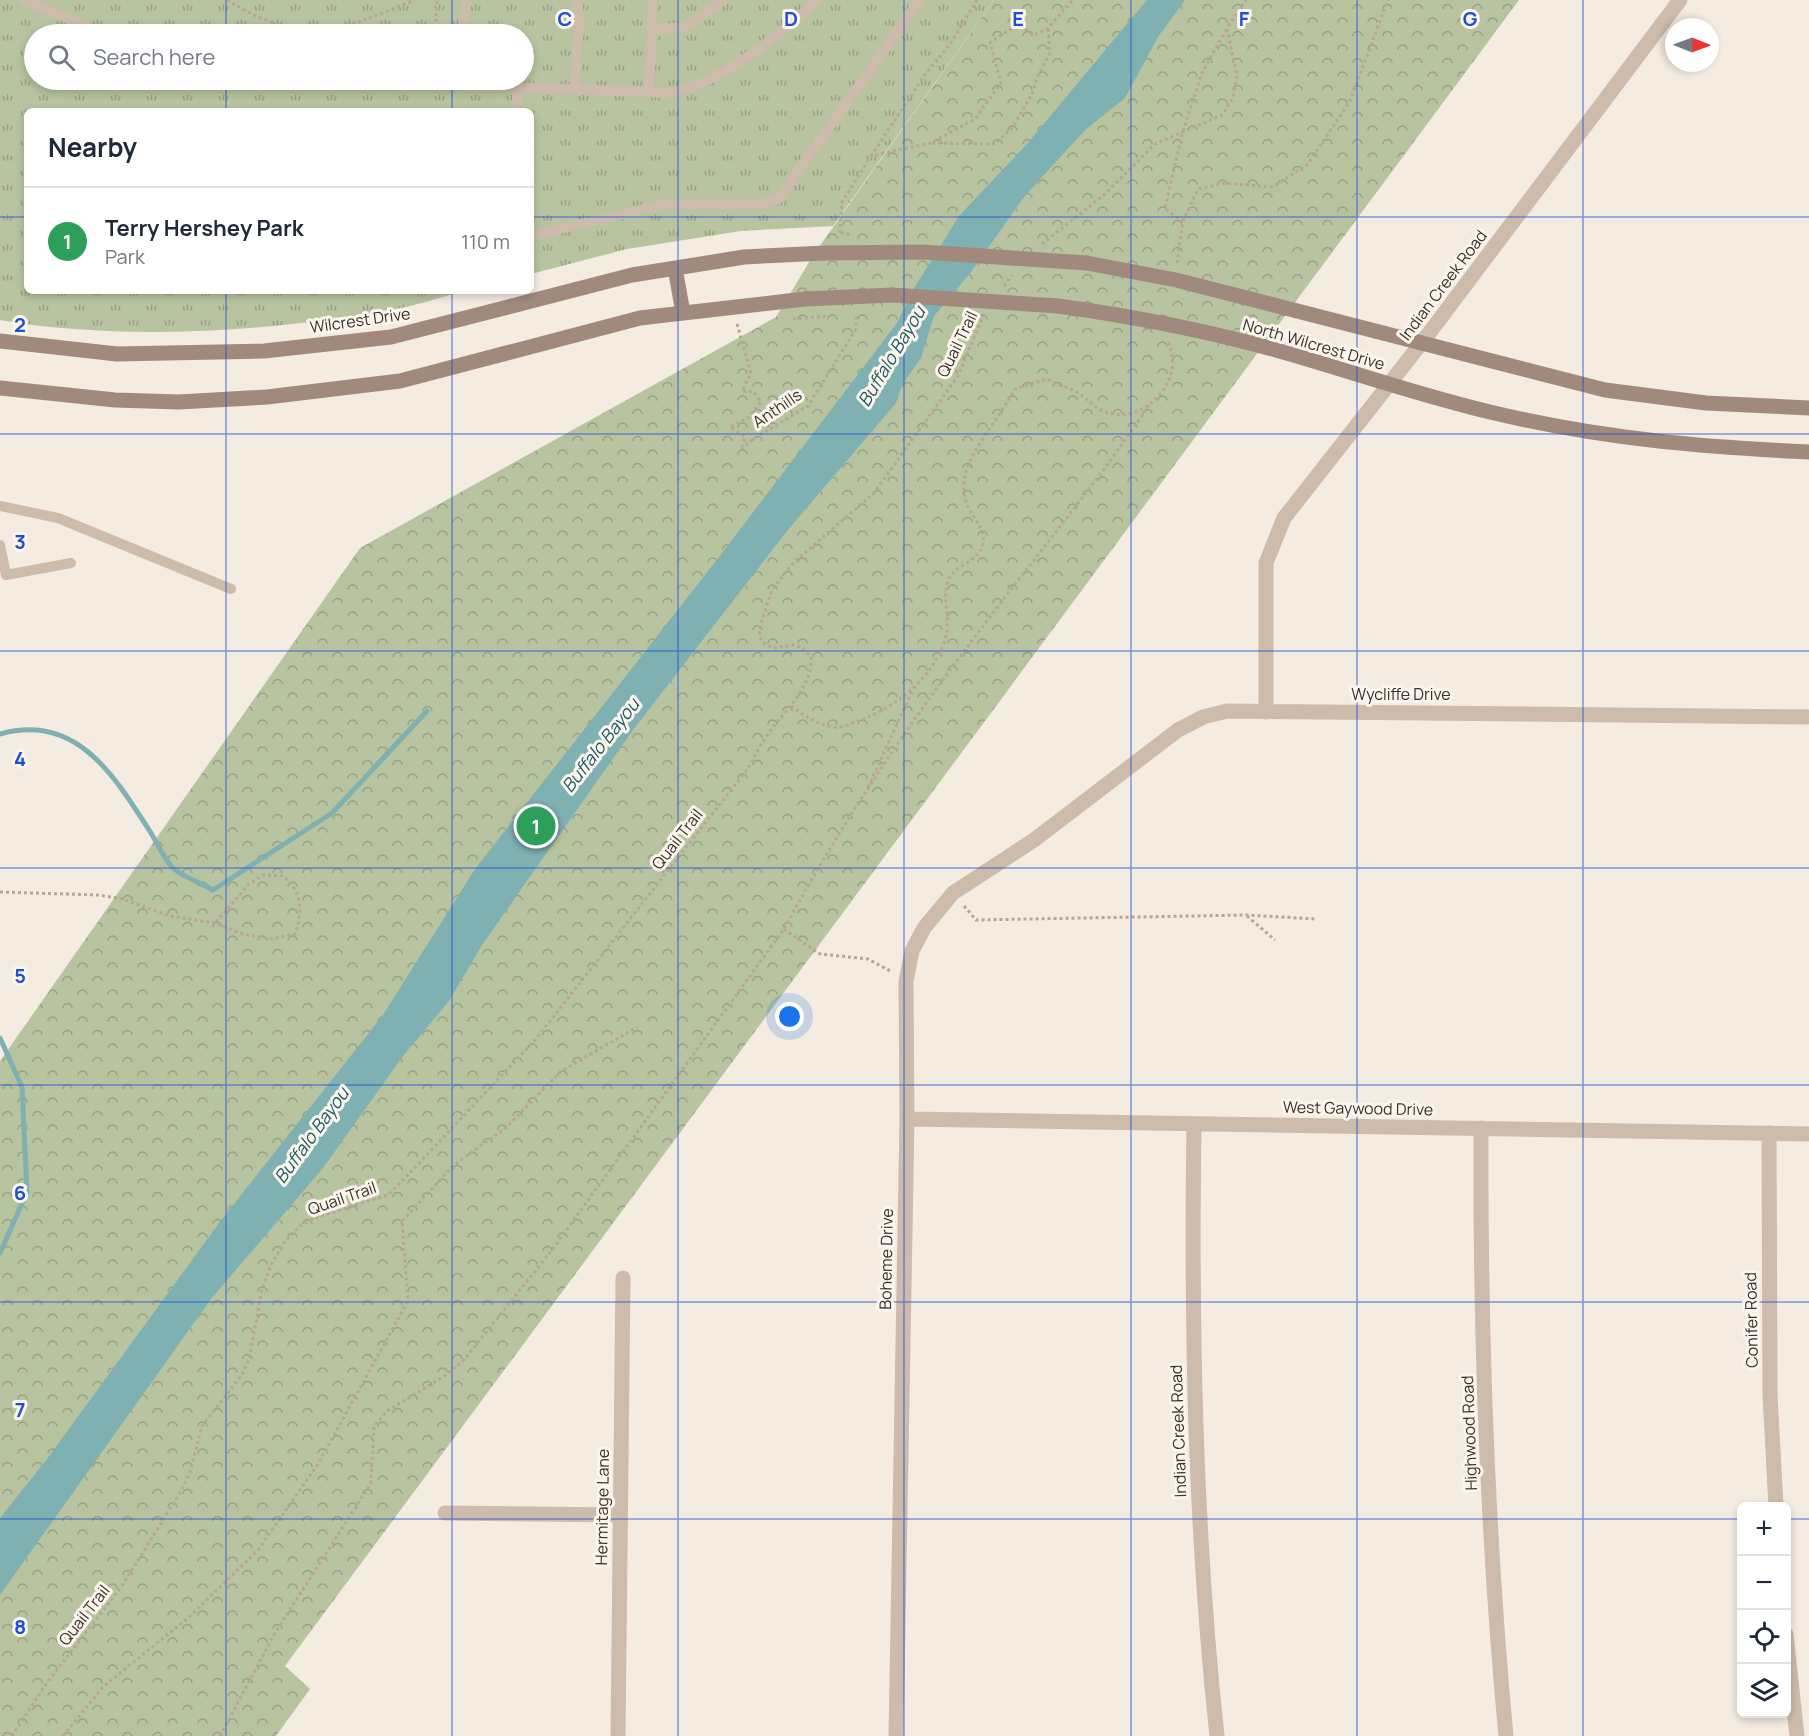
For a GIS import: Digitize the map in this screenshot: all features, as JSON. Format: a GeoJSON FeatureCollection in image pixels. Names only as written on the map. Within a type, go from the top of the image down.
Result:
{"type":"FeatureCollection","features":[{"type":"Feature","properties":{"kind":"main road","name":"North Wilcrest Drive"},"geometry":{"type":"LineString","coordinates":[[825,253],[923,252],[1087,263],[1176,280],[1605,390],[1706,403],[1809,408]]}},
{"type":"Feature","properties":{"kind":"main road","name":"Wilcrest Drive"},"geometry":{"type":"LineString","coordinates":[[0,341],[117,354],[264,351],[391,337],[632,274],[744,257],[825,253]]}},
{"type":"Feature","properties":{"kind":"main road"},"geometry":{"type":"LineString","coordinates":[[675,268],[683,313]]}},
{"type":"Feature","properties":{"kind":"main road","name":"North Wilcrest Drive"},"geometry":{"type":"LineString","coordinates":[[733,307],[805,299],[892,295],[1058,306],[1167,324],[1274,349],[1501,415],[1593,433],[1697,447],[1809,452]]}},
{"type":"Feature","properties":{"kind":"main road"},"geometry":{"type":"LineString","coordinates":[[0,388],[116,400],[179,402],[267,397],[400,381],[640,318],[733,307]]}},
{"type":"Feature","properties":{"kind":"street","name":"Indian Creek Road"},"geometry":{"type":"LineString","coordinates":[[1266,712],[1266,563],[1284,518],[1421,344],[1680,0]]}},
{"type":"Feature","properties":{"kind":"street","name":"Wycliffe Drive"},"geometry":{"type":"LineString","coordinates":[[1034,840],[1178,730],[1203,717],[1227,711],[1809,717]]}},
{"type":"Feature","properties":{"kind":"street","name":"Boheme Drive"},"geometry":{"type":"LineString","coordinates":[[896,1736],[907,1119],[906,981],[912,951],[924,928],[953,893],[1034,840]]}},
{"type":"Feature","properties":{"kind":"street","name":"West Gaywood Drive"},"geometry":{"type":"LineString","coordinates":[[907,1119],[1809,1134]]}},
{"type":"Feature","properties":{"kind":"street","name":"Indian Creek Road"},"geometry":{"type":"LineString","coordinates":[[1194,1124],[1193,1400],[1203,1599],[1217,1736]]}},
{"type":"Feature","properties":{"kind":"street","name":"Highwood Road"},"geometry":{"type":"LineString","coordinates":[[1480,1128],[1480,1255],[1490,1532],[1506,1736]]}},
{"type":"Feature","properties":{"kind":"street","name":"Conifer Road"},"geometry":{"type":"LineString","coordinates":[[1769,1133],[1770,1395],[1776,1502]]}},
{"type":"Feature","properties":{"kind":"street","name":"Hermitage Lane"},"geometry":{"type":"LineString","coordinates":[[618,1736],[623,1278]]}},
{"type":"Feature","properties":{"kind":"street"},"geometry":{"type":"LineString","coordinates":[[445,1513],[620,1515]]}},
{"type":"Feature","properties":{"kind":"street"},"geometry":{"type":"LineString","coordinates":[[1789,1664],[1797,1736]]}},
{"type":"Feature","properties":{"kind":"lane"},"geometry":{"type":"LineString","coordinates":[[24,0],[80,24]]}},
{"type":"Feature","properties":{"kind":"lane"},"geometry":{"type":"LineString","coordinates":[[463,24],[467,0]]}},
{"type":"Feature","properties":{"kind":"lane"},"geometry":{"type":"LineString","coordinates":[[574,88],[580,16],[576,0]]}},
{"type":"Feature","properties":{"kind":"lane"},"geometry":{"type":"LineString","coordinates":[[649,92],[652,0]]}},
{"type":"Feature","properties":{"kind":"lane"},"geometry":{"type":"LineString","coordinates":[[652,30],[686,27],[724,0]]}},
{"type":"Feature","properties":{"kind":"lane"},"geometry":{"type":"LineString","coordinates":[[534,89],[574,88],[649,92],[690,89],[709,80],[782,33],[818,0]]}},
{"type":"Feature","properties":{"kind":"lane"},"geometry":{"type":"LineString","coordinates":[[534,235],[665,204],[763,204],[778,199],[920,0]]}},
{"type":"Feature","properties":{"kind":"lane"},"geometry":{"type":"LineString","coordinates":[[517,90],[517,108]]}},
{"type":"Feature","properties":{"kind":"lane"},"geometry":{"type":"LineString","coordinates":[[0,506],[58,518],[231,589]]}},
{"type":"Feature","properties":{"kind":"lane"},"geometry":{"type":"LineString","coordinates":[[0,545],[6,575],[71,562]]}},
{"type":"Feature","properties":{"kind":"path"},"geometry":{"type":"LineString","coordinates":[[227,0],[262,18],[281,24]]}},
{"type":"Feature","properties":{"kind":"path"},"geometry":{"type":"LineString","coordinates":[[347,24],[414,0]]}},
{"type":"Feature","properties":{"kind":"path"},"geometry":{"type":"LineString","coordinates":[[436,24],[437,0]]}},
{"type":"Feature","properties":{"kind":"path"},"geometry":{"type":"LineString","coordinates":[[825,253],[841,232],[842,202],[926,73],[951,43],[977,0]]}},
{"type":"Feature","properties":{"kind":"path"},"geometry":{"type":"LineString","coordinates":[[931,143],[975,119],[1001,83],[990,43],[1016,25],[1035,35],[1048,28],[1073,0]]}},
{"type":"Feature","properties":{"kind":"path"},"geometry":{"type":"LineString","coordinates":[[1183,221],[1164,209],[1182,134],[1202,73],[1227,28],[1246,0]]}},
{"type":"Feature","properties":{"kind":"path"},"geometry":{"type":"LineString","coordinates":[[1176,280],[1183,221],[1198,189],[1226,183],[1273,187],[1308,164],[1350,101],[1388,0]]}},
{"type":"Feature","properties":{"kind":"path"},"geometry":{"type":"LineString","coordinates":[[871,156],[931,143],[994,144],[1013,127],[1032,94],[1038,75],[1050,52],[1048,28]]}},
{"type":"Feature","properties":{"kind":"path"},"geometry":{"type":"LineString","coordinates":[[1040,245],[1104,195],[1155,144],[1222,115],[1233,98],[1237,76],[1227,28]]}},
{"type":"Feature","properties":{"kind":"path"},"geometry":{"type":"LineString","coordinates":[[841,232],[849,234],[856,242]]}},
{"type":"Feature","properties":{"kind":"path"},"geometry":{"type":"LineString","coordinates":[[1003,287],[1016,270]]}},
{"type":"Feature","properties":{"kind":"path","name":"Anthills"},"geometry":{"type":"LineString","coordinates":[[733,307],[750,373],[742,391],[754,392],[761,402],[749,417],[730,427],[745,437],[741,450],[753,439],[808,406],[856,329],[856,315],[861,306]]}},
{"type":"Feature","properties":{"kind":"path","name":"Quail Trail"},"geometry":{"type":"LineString","coordinates":[[12,1736],[46,1684],[122,1586],[181,1491],[190,1472],[202,1426],[241,1376],[249,1360],[262,1289],[285,1241],[301,1225],[315,1218],[388,1195],[536,1040],[746,771],[773,727],[791,706],[809,675],[811,657],[801,647],[773,648],[765,644],[760,637],[759,628],[772,590],[794,562],[874,493],[958,376],[987,311]]}},
{"type":"Feature","properties":{"kind":"path"},"geometry":{"type":"LineString","coordinates":[[220,1736],[275,1633],[371,1483],[374,1426],[387,1411],[443,1377],[463,1361],[552,1251],[784,929],[815,871],[864,794],[980,630],[1149,405],[1164,389],[1172,373],[1172,351],[1165,334],[1167,324]]}},
{"type":"Feature","properties":{"kind":"path"},"geometry":{"type":"LineString","coordinates":[[864,794],[913,689],[936,660],[945,638],[949,619],[945,596],[948,580],[956,569],[974,560],[983,543],[982,527],[963,500],[965,474],[978,446],[1004,410],[1015,389],[1046,379],[1080,394],[1100,409],[1119,416],[1135,413],[1149,405]]}},
{"type":"Feature","properties":{"kind":"path"},"geometry":{"type":"LineString","coordinates":[[791,706],[813,721],[834,728],[871,717],[913,689]]}},
{"type":"Feature","properties":{"kind":"path"},"geometry":{"type":"LineString","coordinates":[[0,892],[98,895],[123,899],[171,916],[215,923],[243,934],[272,939],[294,934],[300,910],[297,891],[283,876],[263,875],[232,900],[215,923]]}},
{"type":"Feature","properties":{"kind":"path"},"geometry":{"type":"LineString","coordinates":[[953,893],[976,920],[1246,915],[1316,919]]}},
{"type":"Feature","properties":{"kind":"path"},"geometry":{"type":"LineString","coordinates":[[1246,915],[1275,940]]}},
{"type":"Feature","properties":{"kind":"path"},"geometry":{"type":"LineString","coordinates":[[784,929],[820,954],[868,959],[906,981]]}},
{"type":"Feature","properties":{"kind":"path"},"geometry":{"type":"LineString","coordinates":[[63,1736],[104,1687],[188,1618],[258,1550],[318,1464],[408,1301],[402,1221],[454,1165],[508,1126],[560,1072],[637,1027]]}},
{"type":"Feature","properties":{"kind":"green space"},"geometry":{"type":"Polygon","coordinates":[[[0,0],[994,0],[833,226],[741,231],[627,249],[534,273],[534,108],[24,108],[24,294],[454,294],[385,311],[242,329],[143,332],[46,327],[0,320],[0,0]]]}},
{"type":"Feature","properties":{"kind":"green space"},"geometry":{"type":"Polygon","coordinates":[[[994,0],[1519,0],[285,1666],[310,1689],[276,1736],[0,1736],[0,1061],[360,548],[776,317],[814,254],[994,0]]]}},
{"type":"Feature","properties":{"kind":"water","name":"Buffalo Bayou"},"geometry":{"type":"Polygon","coordinates":[[[1147,0],[1185,0],[1158,37],[1125,98],[1084,131],[1024,197],[971,272],[934,316],[921,358],[902,385],[896,403],[787,531],[633,730],[482,945],[449,1001],[403,1056],[323,1168],[211,1299],[0,1595],[0,1518],[47,1459],[219,1223],[383,1015],[475,869],[719,557],[897,323],[913,290],[959,216],[1027,144],[1147,0]]]}},
{"type":"Feature","properties":{"kind":"waterway"},"geometry":{"type":"LineString","coordinates":[[0,734],[27,730],[51,732],[72,741],[91,754],[123,791],[173,868],[213,890],[332,813],[427,711]]}},
{"type":"Feature","properties":{"kind":"waterway"},"geometry":{"type":"LineString","coordinates":[[0,1038],[22,1087],[27,1192],[0,1253]]}},
{"type":"Feature","properties":{"kind":"place","name":"Terry Hershey Park"},"geometry":{"type":"Point","coordinates":[536,826]}}]}
